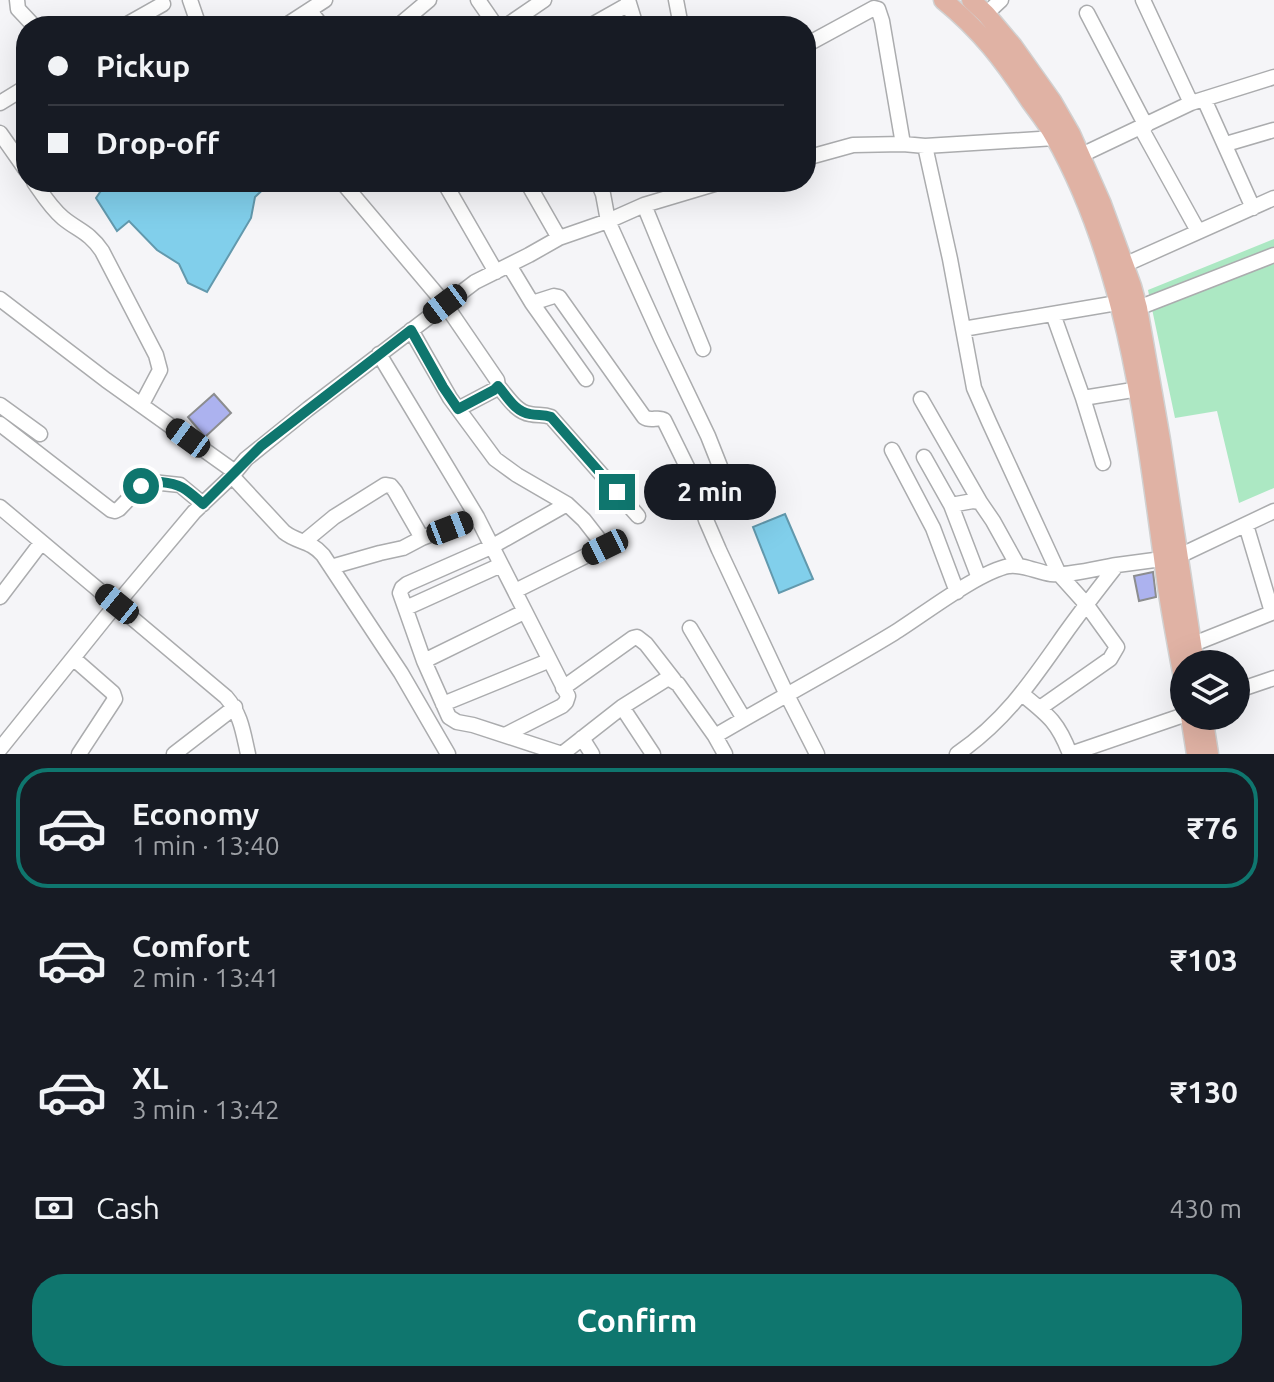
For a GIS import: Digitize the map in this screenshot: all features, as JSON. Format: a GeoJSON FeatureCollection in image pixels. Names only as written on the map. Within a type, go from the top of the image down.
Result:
{"type":"FeatureCollection","features":[{"type":"Feature","properties":{"kind":"main road"},"geometry":{"type":"LineString","coordinates":[[943,0],[988,42],[1063,136]]}},
{"type":"Feature","properties":{"kind":"main road"},"geometry":{"type":"LineString","coordinates":[[971,0],[1013,46],[1034,75],[1074,158],[1102,204],[1124,265],[1125,308],[1139,389],[1170,558],[1192,650]]}},
{"type":"Feature","properties":{"kind":"main road"},"geometry":{"type":"LineString","coordinates":[[1074,158],[1095,229],[1125,308],[1161,440],[1180,650]]}},
{"type":"Feature","properties":{"kind":"main road"},"geometry":{"type":"LineString","coordinates":[[1190,730],[1196,754]]}},
{"type":"Feature","properties":{"kind":"main road"},"geometry":{"type":"LineString","coordinates":[[1205,730],[1209,754]]}},
{"type":"Feature","properties":{"kind":"street"},"geometry":{"type":"LineString","coordinates":[[302,16],[325,0]]}},
{"type":"Feature","properties":{"kind":"street"},"geometry":{"type":"LineString","coordinates":[[410,16],[429,0]]}},
{"type":"Feature","properties":{"kind":"street"},"geometry":{"type":"LineString","coordinates":[[521,16],[544,0]]}},
{"type":"Feature","properties":{"kind":"street"},"geometry":{"type":"LineString","coordinates":[[986,14],[1001,0]]}},
{"type":"Feature","properties":{"kind":"street"},"geometry":{"type":"LineString","coordinates":[[1143,0],[1198,101],[1226,144],[1253,208]]}},
{"type":"Feature","properties":{"kind":"street"},"geometry":{"type":"LineString","coordinates":[[606,16],[628,2]]}},
{"type":"Feature","properties":{"kind":"street"},"geometry":{"type":"LineString","coordinates":[[142,16],[163,4]]}},
{"type":"Feature","properties":{"kind":"street"},"geometry":{"type":"LineString","coordinates":[[816,40],[874,8],[878,9],[903,144]]}},
{"type":"Feature","properties":{"kind":"street"},"geometry":{"type":"LineString","coordinates":[[310,11],[314,16]]}},
{"type":"Feature","properties":{"kind":"street"},"geometry":{"type":"LineString","coordinates":[[1087,13],[1198,231]]}},
{"type":"Feature","properties":{"kind":"street"},"geometry":{"type":"LineString","coordinates":[[1074,158],[1198,101],[1274,77]]}},
{"type":"Feature","properties":{"kind":"street"},"geometry":{"type":"LineString","coordinates":[[1226,144],[1274,130]]}},
{"type":"Feature","properties":{"kind":"street"},"geometry":{"type":"LineString","coordinates":[[0,133],[16,156]]}},
{"type":"Feature","properties":{"kind":"street"},"geometry":{"type":"LineString","coordinates":[[816,155],[853,145],[925,146],[1063,136]]}},
{"type":"Feature","properties":{"kind":"street"},"geometry":{"type":"LineString","coordinates":[[925,146],[977,396],[1059,574],[1086,604],[1117,647],[1115,654],[1040,708]]}},
{"type":"Feature","properties":{"kind":"street"},"geometry":{"type":"LineString","coordinates":[[41,192],[61,216],[94,239],[156,355],[160,370],[142,404]]}},
{"type":"Feature","properties":{"kind":"street"},"geometry":{"type":"LineString","coordinates":[[350,192],[445,304],[497,380],[498,386],[521,411],[551,417],[638,516]]}},
{"type":"Feature","properties":{"kind":"street"},"geometry":{"type":"LineString","coordinates":[[451,192],[502,268],[532,303],[586,379]]}},
{"type":"Feature","properties":{"kind":"street"},"geometry":{"type":"LineString","coordinates":[[533,192],[559,238]]}},
{"type":"Feature","properties":{"kind":"street"},"geometry":{"type":"LineString","coordinates":[[602,192],[608,221],[708,436],[729,489],[728,496],[704,512]]}},
{"type":"Feature","properties":{"kind":"street"},"geometry":{"type":"LineString","coordinates":[[0,749],[117,604],[203,504],[261,446],[475,282],[559,238],[608,221],[669,192]]}},
{"type":"Feature","properties":{"kind":"street"},"geometry":{"type":"LineString","coordinates":[[1124,265],[1274,198]]}},
{"type":"Feature","properties":{"kind":"street"},"geometry":{"type":"LineString","coordinates":[[644,205],[703,349]]}},
{"type":"Feature","properties":{"kind":"street"},"geometry":{"type":"LineString","coordinates":[[963,329],[1053,314],[1125,308],[1274,255]]}},
{"type":"Feature","properties":{"kind":"street"},"geometry":{"type":"LineString","coordinates":[[532,303],[559,297],[644,417],[664,420],[692,476],[704,512],[787,695],[817,754]]}},
{"type":"Feature","properties":{"kind":"street"},"geometry":{"type":"LineString","coordinates":[[0,299],[233,474],[284,532],[317,548],[395,663],[448,754]]}},
{"type":"Feature","properties":{"kind":"street"},"geometry":{"type":"LineString","coordinates":[[1053,314],[1103,463]]}},
{"type":"Feature","properties":{"kind":"street"},"geometry":{"type":"LineString","coordinates":[[411,330],[443,387],[495,459],[567,504],[610,544],[515,591]]}},
{"type":"Feature","properties":{"kind":"street"},"geometry":{"type":"LineString","coordinates":[[379,354],[477,517],[568,696],[562,706],[505,735]]}},
{"type":"Feature","properties":{"kind":"street"},"geometry":{"type":"LineString","coordinates":[[458,409],[498,386]]}},
{"type":"Feature","properties":{"kind":"street"},"geometry":{"type":"LineString","coordinates":[[1083,398],[1139,389]]}},
{"type":"Feature","properties":{"kind":"street"},"geometry":{"type":"LineString","coordinates":[[921,399],[1018,566]]}},
{"type":"Feature","properties":{"kind":"street"},"geometry":{"type":"LineString","coordinates":[[0,405],[40,434]]}},
{"type":"Feature","properties":{"kind":"street"},"geometry":{"type":"LineString","coordinates":[[0,424],[111,510],[119,509],[141,486],[152,482],[180,485],[203,504]]}},
{"type":"Feature","properties":{"kind":"street"},"geometry":{"type":"LineString","coordinates":[[892,450],[933,528],[957,592]]}},
{"type":"Feature","properties":{"kind":"street"},"geometry":{"type":"LineString","coordinates":[[924,457],[951,505],[979,578]]}},
{"type":"Feature","properties":{"kind":"street"},"geometry":{"type":"LineString","coordinates":[[305,541],[334,517],[385,485],[395,491],[422,538]]}},
{"type":"Feature","properties":{"kind":"street"},"geometry":{"type":"LineString","coordinates":[[951,505],[980,502]]}},
{"type":"Feature","properties":{"kind":"street"},"geometry":{"type":"LineString","coordinates":[[567,504],[491,547],[402,588],[400,593],[424,661],[449,717],[453,721],[562,754],[622,707],[665,680],[674,680]]}},
{"type":"Feature","properties":{"kind":"street"},"geometry":{"type":"LineString","coordinates":[[0,507],[226,697],[240,719],[248,754]]}},
{"type":"Feature","properties":{"kind":"street"},"geometry":{"type":"LineString","coordinates":[[715,736],[893,634],[979,578],[1002,568],[1018,566],[1059,574],[1170,558],[1274,511]]}},
{"type":"Feature","properties":{"kind":"street"},"geometry":{"type":"LineString","coordinates":[[331,567],[403,548],[477,517]]}},
{"type":"Feature","properties":{"kind":"street"},"geometry":{"type":"LineString","coordinates":[[1191,645],[1273,612],[1246,525]]}},
{"type":"Feature","properties":{"kind":"street"},"geometry":{"type":"LineString","coordinates":[[1,593],[41,543]]}},
{"type":"Feature","properties":{"kind":"street"},"geometry":{"type":"LineString","coordinates":[[406,608],[501,565]]}},
{"type":"Feature","properties":{"kind":"street"},"geometry":{"type":"LineString","coordinates":[[957,754],[996,723],[1022,694],[1117,565]]}},
{"type":"Feature","properties":{"kind":"street"},"geometry":{"type":"LineString","coordinates":[[424,661],[524,612]]}},
{"type":"Feature","properties":{"kind":"street"},"geometry":{"type":"LineString","coordinates":[[690,628],[744,719]]}},
{"type":"Feature","properties":{"kind":"street"},"geometry":{"type":"LineString","coordinates":[[563,688],[637,637],[674,680],[725,754]]}},
{"type":"Feature","properties":{"kind":"street"},"geometry":{"type":"LineString","coordinates":[[73,658],[113,693],[115,699],[79,754]]}},
{"type":"Feature","properties":{"kind":"street"},"geometry":{"type":"LineString","coordinates":[[443,704],[548,661]]}},
{"type":"Feature","properties":{"kind":"street"},"geometry":{"type":"LineString","coordinates":[[1250,686],[1274,678]]}},
{"type":"Feature","properties":{"kind":"street"},"geometry":{"type":"LineString","coordinates":[[1022,694],[1058,728],[1070,754],[1170,722]]}},
{"type":"Feature","properties":{"kind":"street"},"geometry":{"type":"LineString","coordinates":[[174,754],[235,707]]}},
{"type":"Feature","properties":{"kind":"street"},"geometry":{"type":"LineString","coordinates":[[622,707],[653,754]]}},
{"type":"Feature","properties":{"kind":"street"},"geometry":{"type":"LineString","coordinates":[[582,738],[592,754]]}},
{"type":"Feature","properties":{"kind":"green space"},"geometry":{"type":"Polygon","coordinates":[[[1274,239],[1274,488],[1239,503],[1217,411],[1175,418],[1148,290],[1274,239]]]}},
{"type":"Feature","properties":{"kind":"water"},"geometry":{"type":"Polygon","coordinates":[[[100,192],[260,192],[255,197],[251,218],[207,292],[188,283],[179,264],[157,250],[129,221],[117,231],[96,198],[100,192]]]}},
{"type":"Feature","properties":{"kind":"water"},"geometry":{"type":"Polygon","coordinates":[[[785,514],[813,579],[779,593],[753,527],[785,514]]]}},
{"type":"Feature","properties":{"kind":"building"},"geometry":{"type":"Polygon","coordinates":[[[214,394],[231,413],[205,437],[188,417],[214,394]]]}},
{"type":"Feature","properties":{"kind":"building"},"geometry":{"type":"Polygon","coordinates":[[[1153,572],[1156,597],[1139,601],[1134,576],[1153,572]]]}},
{"type":"Feature","properties":{"kind":"route"},"geometry":{"type":"LineString","coordinates":[[141,486],[152,482],[175,483],[203,504],[261,446],[411,330],[458,409],[498,386],[521,411],[551,417],[617,492]]}}]}
